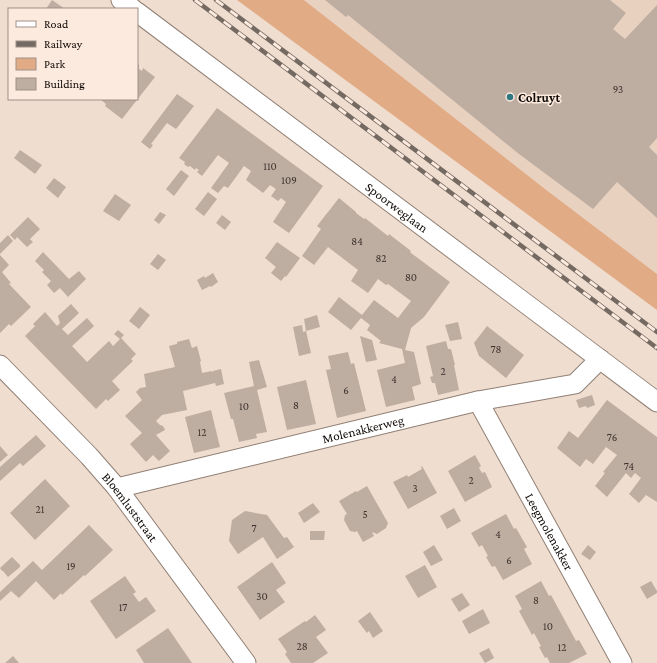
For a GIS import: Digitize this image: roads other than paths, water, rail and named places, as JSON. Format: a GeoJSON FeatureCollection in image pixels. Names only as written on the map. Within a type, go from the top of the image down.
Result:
{"type":"FeatureCollection","features":[{"type":"Feature","properties":{"kind":"street"},"geometry":{"type":"LineString","coordinates":[[121,0],[132,8]]}},
{"type":"Feature","properties":{"kind":"street","name":"Spoorweglaan"},"geometry":{"type":"LineString","coordinates":[[138,13],[657,402]]}},
{"type":"Feature","properties":{"kind":"street","name":"Molenakkerweg"},"geometry":{"type":"LineString","coordinates":[[117,488],[478,401],[575,384],[600,359]]}},
{"type":"Feature","properties":{"kind":"street","name":"Bloemluststraat"},"geometry":{"type":"LineString","coordinates":[[0,365],[90,456],[117,488],[246,663]]}},
{"type":"Feature","properties":{"kind":"street","name":"Leegmolenakker"},"geometry":{"type":"LineString","coordinates":[[478,401],[622,663]]}},
{"type":"Feature","properties":{"kind":"railway"},"geometry":{"type":"LineString","coordinates":[[195,0],[657,348]]}},
{"type":"Feature","properties":{"kind":"railway"},"geometry":{"type":"LineString","coordinates":[[216,0],[657,332]]}},
{"type":"Feature","properties":{"kind":"place","name":"Colruyt"},"geometry":{"type":"Point","coordinates":[510,97]}}]}
